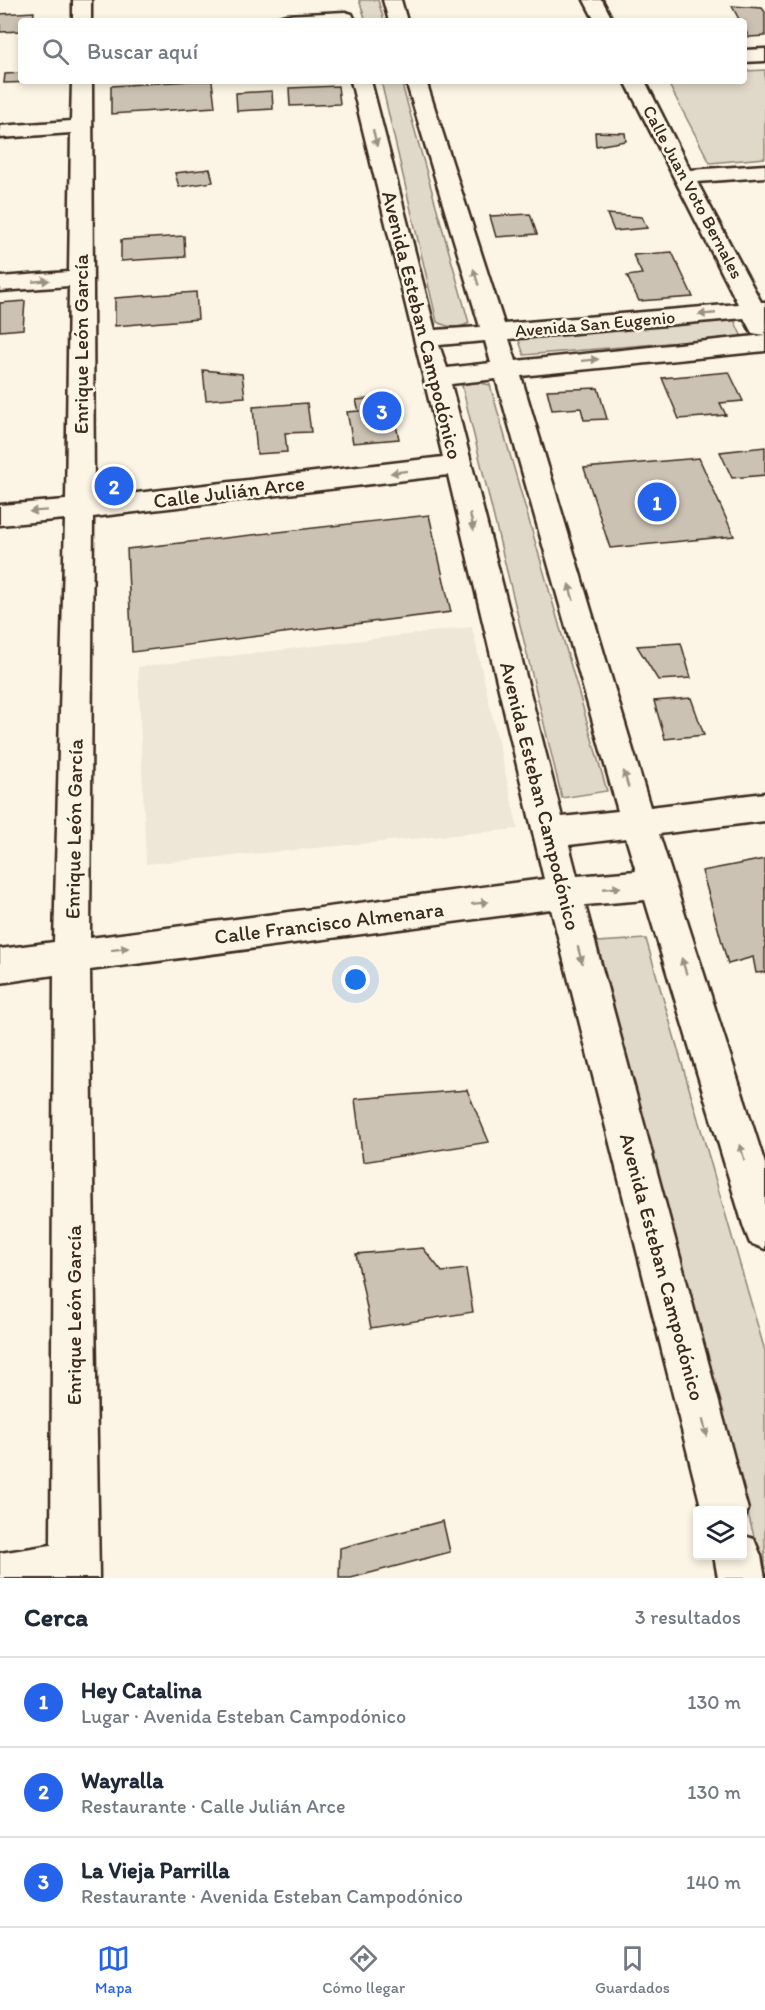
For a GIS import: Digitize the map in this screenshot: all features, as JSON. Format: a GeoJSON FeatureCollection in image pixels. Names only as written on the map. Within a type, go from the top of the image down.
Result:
{"type":"FeatureCollection","features":[{"type":"Feature","properties":{"kind":"street"},"geometry":{"type":"LineString","coordinates":[[82,0],[82,18]]}},
{"type":"Feature","properties":{"kind":"street"},"geometry":{"type":"LineString","coordinates":[[392,0],[397,18]]}},
{"type":"Feature","properties":{"kind":"street"},"geometry":{"type":"LineString","coordinates":[[593,0],[602,18]]}},
{"type":"Feature","properties":{"kind":"street"},"geometry":{"type":"LineString","coordinates":[[308,18],[344,13]]}},
{"type":"Feature","properties":{"kind":"street"},"geometry":{"type":"LineString","coordinates":[[747,56],[765,55]]}},
{"type":"Feature","properties":{"kind":"street","name":"Enrique León García"},"geometry":{"type":"LineString","coordinates":[[75,1572],[73,955],[82,84]]}},
{"type":"Feature","properties":{"kind":"street","name":"Avenida Esteban Campodónico"},"geometry":{"type":"LineString","coordinates":[[362,84],[425,339],[437,377],[564,892],[724,1506]]}},
{"type":"Feature","properties":{"kind":"street"},"geometry":{"type":"LineString","coordinates":[[417,84],[506,369],[638,822],[765,1228]]}},
{"type":"Feature","properties":{"kind":"street","name":"Calle Juan Voto Bernales"},"geometry":{"type":"LineString","coordinates":[[636,84],[683,177],[739,279],[759,309],[765,335]]}},
{"type":"Feature","properties":{"kind":"street"},"geometry":{"type":"LineString","coordinates":[[0,132],[82,126]]}},
{"type":"Feature","properties":{"kind":"street"},"geometry":{"type":"LineString","coordinates":[[683,177],[765,171]]}},
{"type":"Feature","properties":{"kind":"street"},"geometry":{"type":"LineString","coordinates":[[0,284],[81,278]]}},
{"type":"Feature","properties":{"kind":"street","name":"Avenida San Eugenio"},"geometry":{"type":"LineString","coordinates":[[425,339],[759,309]]}},
{"type":"Feature","properties":{"kind":"street","name":"Avenida San Eugenio"},"geometry":{"type":"LineString","coordinates":[[437,377],[765,343]]}},
{"type":"Feature","properties":{"kind":"street","name":"Calle Julián Arce"},"geometry":{"type":"LineString","coordinates":[[0,514],[79,508],[457,465]]}},
{"type":"Feature","properties":{"kind":"street"},"geometry":{"type":"LineString","coordinates":[[550,833],[765,807]]}},
{"type":"Feature","properties":{"kind":"street","name":"Calle Francisco Almenara"},"geometry":{"type":"LineString","coordinates":[[0,966],[564,892],[659,884]]}},
{"type":"Feature","properties":{"kind":"street"},"geometry":{"type":"LineString","coordinates":[[737,1560],[742,1578]]}},
{"type":"Feature","properties":{"kind":"street"},"geometry":{"type":"LineString","coordinates":[[0,1577],[75,1572]]}},
{"type":"Feature","properties":{"kind":"shaded area"},"geometry":{"type":"Polygon","coordinates":[[[359,0],[378,0],[383,18],[365,18],[359,0]]]}},
{"type":"Feature","properties":{"kind":"shaded area"},"geometry":{"type":"Polygon","coordinates":[[[765,70],[765,158],[710,163],[669,84],[747,84],[747,71],[765,70]]]}},
{"type":"Feature","properties":{"kind":"shaded area"},"geometry":{"type":"Polygon","coordinates":[[[382,84],[402,84],[469,323],[453,327],[437,322],[382,84]]]}},
{"type":"Feature","properties":{"kind":"shaded area"},"geometry":{"type":"Polygon","coordinates":[[[734,320],[742,337],[524,355],[518,338],[734,320]]]}},
{"type":"Feature","properties":{"kind":"shaded area"},"geometry":{"type":"Polygon","coordinates":[[[471,381],[490,385],[607,791],[562,798],[462,386],[471,381]]]}},
{"type":"Feature","properties":{"kind":"shaded area"},"geometry":{"type":"Polygon","coordinates":[[[472,627],[518,829],[146,864],[138,667],[472,627]]]}},
{"type":"Feature","properties":{"kind":"shaded area"},"geometry":{"type":"Polygon","coordinates":[[[646,939],[765,1351],[765,1578],[747,1506],[597,942],[646,939]]]}},
{"type":"Feature","properties":{"kind":"building"},"geometry":{"type":"Polygon","coordinates":[[[732,6],[762,8],[765,12],[765,36],[749,37],[747,18],[738,18],[732,6]]]}},
{"type":"Feature","properties":{"kind":"building"},"geometry":{"type":"Polygon","coordinates":[[[34,12],[33,18],[18,18],[18,31],[0,32],[0,14],[34,12]]]}},
{"type":"Feature","properties":{"kind":"building"},"geometry":{"type":"Polygon","coordinates":[[[18,73],[18,83],[4,83],[5,74],[18,73]]]}},
{"type":"Feature","properties":{"kind":"building"},"geometry":{"type":"Polygon","coordinates":[[[212,84],[215,107],[111,114],[111,86],[212,84]]]}},
{"type":"Feature","properties":{"kind":"building"},"geometry":{"type":"Polygon","coordinates":[[[338,86],[340,104],[290,106],[289,88],[338,86]]]}},
{"type":"Feature","properties":{"kind":"building"},"geometry":{"type":"Polygon","coordinates":[[[272,91],[273,109],[237,111],[236,93],[272,91]]]}},
{"type":"Feature","properties":{"kind":"building"},"geometry":{"type":"Polygon","coordinates":[[[595,132],[625,133],[626,141],[596,146],[595,132]]]}},
{"type":"Feature","properties":{"kind":"building"},"geometry":{"type":"Polygon","coordinates":[[[210,169],[213,182],[179,187],[175,173],[210,169]]]}},
{"type":"Feature","properties":{"kind":"building"},"geometry":{"type":"Polygon","coordinates":[[[530,214],[537,234],[496,237],[490,216],[530,214]]]}},
{"type":"Feature","properties":{"kind":"building"},"geometry":{"type":"Polygon","coordinates":[[[607,214],[642,217],[647,228],[614,231],[607,214]]]}},
{"type":"Feature","properties":{"kind":"building"},"geometry":{"type":"Polygon","coordinates":[[[184,236],[185,257],[121,261],[121,240],[184,236]]]}},
{"type":"Feature","properties":{"kind":"building"},"geometry":{"type":"Polygon","coordinates":[[[672,252],[693,297],[639,301],[627,276],[642,274],[633,255],[672,252]]]}},
{"type":"Feature","properties":{"kind":"building"},"geometry":{"type":"Polygon","coordinates":[[[196,292],[198,319],[115,326],[115,298],[196,292]]]}},
{"type":"Feature","properties":{"kind":"building"},"geometry":{"type":"Polygon","coordinates":[[[25,301],[23,329],[0,331],[0,303],[25,301]]]}},
{"type":"Feature","properties":{"kind":"building"},"geometry":{"type":"Polygon","coordinates":[[[203,370],[242,374],[245,397],[206,400],[203,370]]]}},
{"type":"Feature","properties":{"kind":"building"},"geometry":{"type":"Polygon","coordinates":[[[729,372],[743,401],[720,403],[726,415],[679,419],[662,378],[729,372]]]}},
{"type":"Feature","properties":{"kind":"building"},"geometry":{"type":"Polygon","coordinates":[[[598,388],[607,419],[584,420],[581,408],[552,410],[547,390],[598,388]]]}},
{"type":"Feature","properties":{"kind":"building"},"geometry":{"type":"Polygon","coordinates":[[[390,397],[399,439],[353,443],[347,412],[359,411],[356,400],[390,397]]]}},
{"type":"Feature","properties":{"kind":"building"},"geometry":{"type":"Polygon","coordinates":[[[307,403],[311,432],[285,433],[287,452],[257,454],[253,407],[307,403]]]}},
{"type":"Feature","properties":{"kind":"building"},"geometry":{"type":"Polygon","coordinates":[[[765,447],[765,475],[732,478],[720,452],[765,447]]]}},
{"type":"Feature","properties":{"kind":"building"},"geometry":{"type":"Polygon","coordinates":[[[699,458],[734,536],[610,548],[584,468],[699,458]]]}},
{"type":"Feature","properties":{"kind":"building"},"geometry":{"type":"Polygon","coordinates":[[[429,515],[451,612],[132,652],[127,549],[429,515]]]}},
{"type":"Feature","properties":{"kind":"building"},"geometry":{"type":"Polygon","coordinates":[[[681,643],[691,678],[658,680],[637,646],[681,643]]]}},
{"type":"Feature","properties":{"kind":"building"},"geometry":{"type":"Polygon","coordinates":[[[691,698],[704,735],[665,739],[654,701],[691,698]]]}},
{"type":"Feature","properties":{"kind":"building"},"geometry":{"type":"Polygon","coordinates":[[[765,859],[765,972],[756,973],[753,957],[728,964],[702,871],[765,859]]]}},
{"type":"Feature","properties":{"kind":"building"},"geometry":{"type":"Polygon","coordinates":[[[467,1090],[489,1142],[363,1162],[355,1099],[467,1090]]]}},
{"type":"Feature","properties":{"kind":"building"},"geometry":{"type":"Polygon","coordinates":[[[423,1248],[442,1272],[466,1269],[473,1312],[371,1328],[356,1254],[423,1248]]]}},
{"type":"Feature","properties":{"kind":"building"},"geometry":{"type":"Polygon","coordinates":[[[443,1521],[450,1552],[351,1578],[339,1578],[340,1548],[443,1521]]]}},
{"type":"Feature","properties":{"kind":"place","name":"La Vieja Parrilla"},"geometry":{"type":"Point","coordinates":[382,411]}},
{"type":"Feature","properties":{"kind":"place","name":"Wayralla"},"geometry":{"type":"Point","coordinates":[114,486]}},
{"type":"Feature","properties":{"kind":"place","name":"Hey Catalina"},"geometry":{"type":"Point","coordinates":[657,502]}}]}
